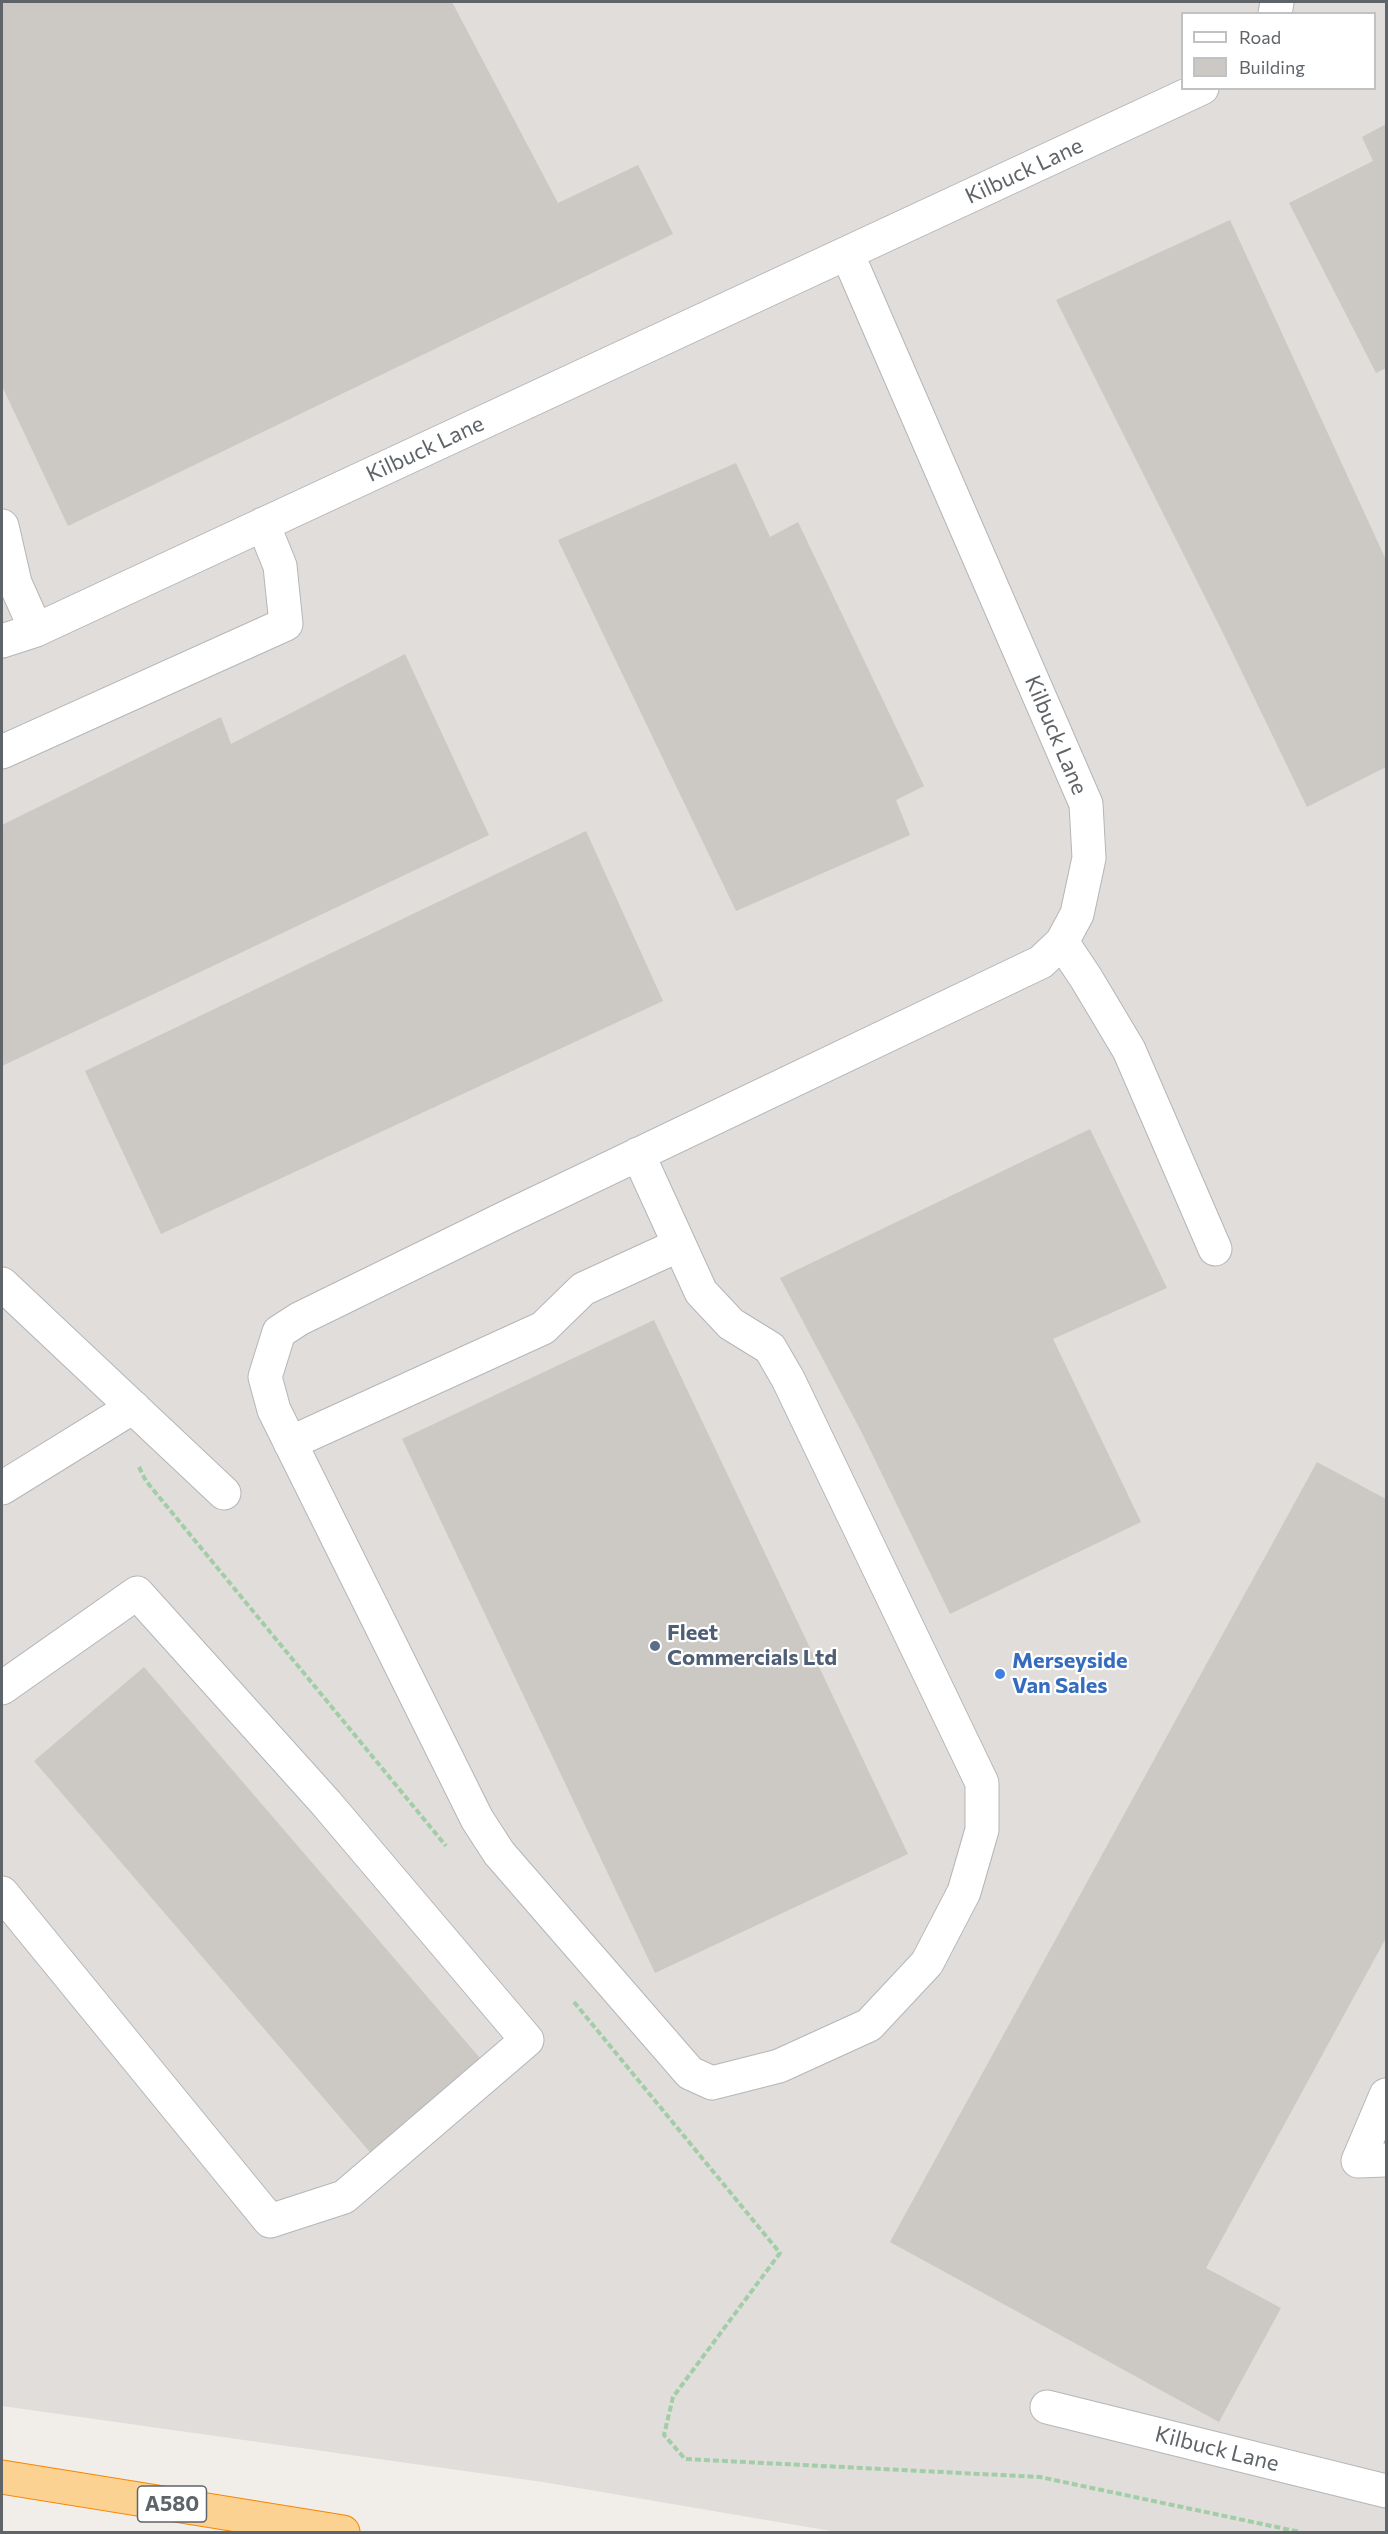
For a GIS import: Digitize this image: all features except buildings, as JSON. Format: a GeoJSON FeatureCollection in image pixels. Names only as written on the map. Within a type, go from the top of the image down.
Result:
{"type":"FeatureCollection","features":[{"type":"Feature","properties":{"kind":"highway","name":"A580"},"geometry":{"type":"LineString","coordinates":[[2,2477],[343,2532]]}},
{"type":"Feature","properties":{"kind":"street","name":"Kilbuck Lane"},"geometry":{"type":"LineString","coordinates":[[2,641],[36,630],[1198,90]]}},
{"type":"Feature","properties":{"kind":"street","name":"Kilbuck Lane"},"geometry":{"type":"LineString","coordinates":[[638,1154],[701,1292],[731,1324],[770,1348],[788,1379],[982,1783],[982,1830],[964,1892],[927,1963],[869,2025],[779,2066],[712,2083],[690,2073],[499,1853],[477,1819],[274,1410],[265,1377],[279,1332],[399,1270],[638,1154],[692,1128],[1041,962],[1062,942],[1077,914],[1089,858],[1086,804],[847,253]]}},
{"type":"Feature","properties":{"kind":"street"},"geometry":{"type":"LineString","coordinates":[[2,752],[286,624],[280,566],[263,524]]}},
{"type":"Feature","properties":{"kind":"street"},"geometry":{"type":"LineString","coordinates":[[2,526],[5,559],[36,630]]}},
{"type":"Feature","properties":{"kind":"street"},"geometry":{"type":"LineString","coordinates":[[1062,942],[1129,1050],[1215,1250]]}},
{"type":"Feature","properties":{"kind":"street"},"geometry":{"type":"LineString","coordinates":[[290,1443],[543,1328],[583,1289],[679,1245]]}},
{"type":"Feature","properties":{"kind":"street"},"geometry":{"type":"LineString","coordinates":[[2,1284],[123,1414],[224,1494]]}},
{"type":"Feature","properties":{"kind":"street"},"geometry":{"type":"LineString","coordinates":[[2,1488],[123,1414]]}},
{"type":"Feature","properties":{"kind":"street"},"geometry":{"type":"LineString","coordinates":[[2,1688],[137,1593],[326,1803],[527,2040],[344,2197],[270,2221],[2,1893]]}},
{"type":"Feature","properties":{"kind":"street"},"geometry":{"type":"LineString","coordinates":[[1386,2095],[1358,2161],[1386,2160]]}},
{"type":"Feature","properties":{"kind":"street","name":"Kilbuck Lane"},"geometry":{"type":"LineString","coordinates":[[1047,2407],[1386,2491]]}},
{"type":"Feature","properties":{"kind":"path"},"geometry":{"type":"LineString","coordinates":[[123,1414],[146,1481],[448,1849]]}},
{"type":"Feature","properties":{"kind":"path"},"geometry":{"type":"LineString","coordinates":[[569,1996],[780,2253],[673,2397],[664,2435],[685,2459],[1040,2477],[1300,2532]]}},
{"type":"Feature","properties":{"kind":"shaded area"},"geometry":{"type":"Polygon","coordinates":[[[2,2],[1386,2],[1386,2532],[837,2532],[543,2482],[2,2406],[2,2]]]}},
{"type":"Feature","properties":{"kind":"place","name":"Fleet Commercials Ltd"},"geometry":{"type":"Point","coordinates":[655,1646]}},
{"type":"Feature","properties":{"kind":"place","name":"Merseyside Van Sales"},"geometry":{"type":"Point","coordinates":[1000,1674]}}]}
